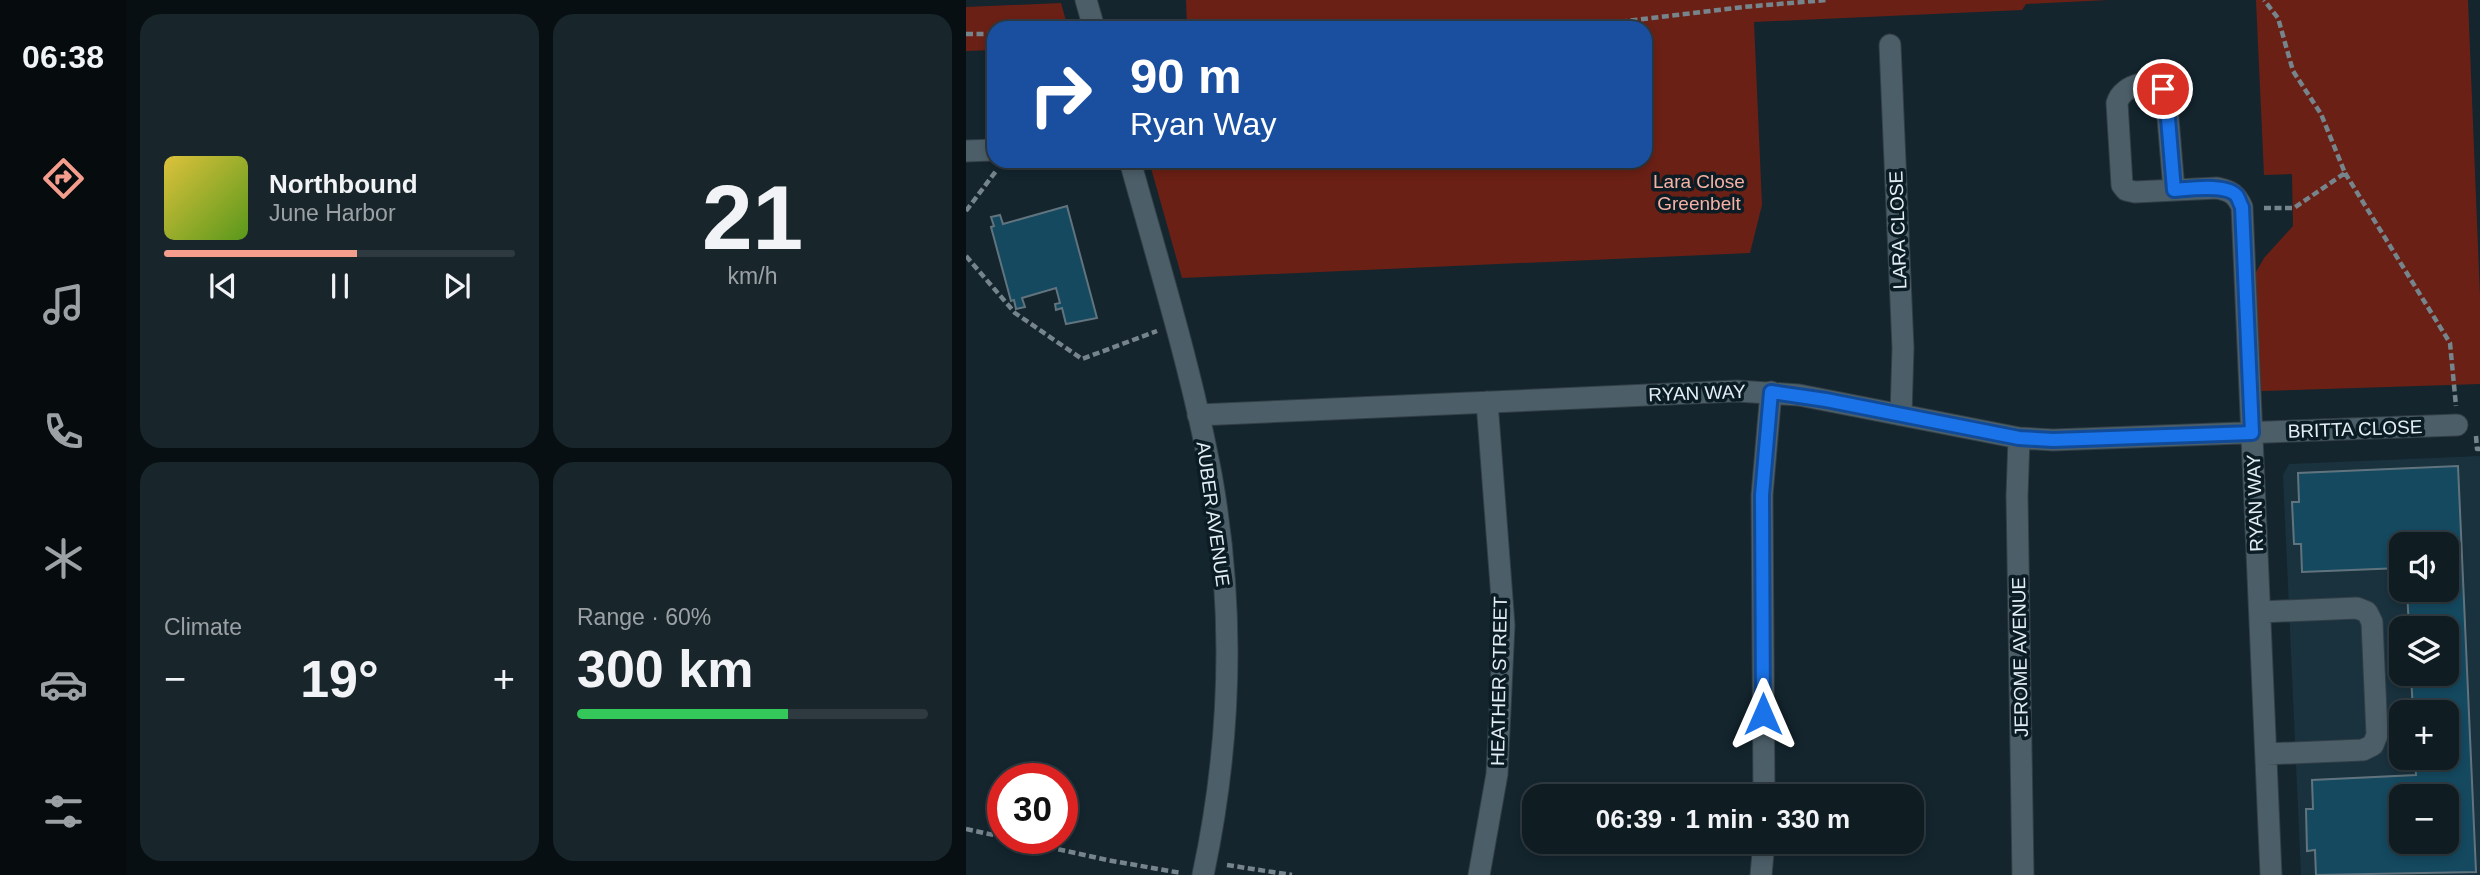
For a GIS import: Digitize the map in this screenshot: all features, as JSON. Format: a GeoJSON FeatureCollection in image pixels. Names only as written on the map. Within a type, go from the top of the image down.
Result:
{"type":"FeatureCollection","features":[{"type":"Feature","properties":{"kind":"street"},"geometry":{"type":"LineString","coordinates":[[1086,0],[1092,21]]}},
{"type":"Feature","properties":{"kind":"street","name":"LARA CLOSE"},"geometry":{"type":"LineString","coordinates":[[1890,45],[1903,348],[1901,415]]}},
{"type":"Feature","properties":{"kind":"street"},"geometry":{"type":"LineString","coordinates":[[2174,190],[2166,94],[2163,89],[2153,84],[2129,86],[2119,95],[2117,103],[2122,185],[2130,192],[2174,190],[2217,188],[2230,191],[2242,207],[2252,433]]}},
{"type":"Feature","properties":{"kind":"street"},"geometry":{"type":"LineString","coordinates":[[966,151],[987,150]]}},
{"type":"Feature","properties":{"kind":"street","name":"AUBER AVENUE"},"geometry":{"type":"LineString","coordinates":[[1132,168],[1198,415],[1211,475],[1220,537],[1227,660],[1225,722],[1219,783],[1203,875]]}},
{"type":"Feature","properties":{"kind":"street","name":"RYAN WAY"},"geometry":{"type":"LineString","coordinates":[[1198,415],[1737,391],[1813,397],[2019,438],[2053,440],[2252,433],[2271,875]]}},
{"type":"Feature","properties":{"kind":"street"},"geometry":{"type":"LineString","coordinates":[[1764,784],[1762,495],[1771,392]]}},
{"type":"Feature","properties":{"kind":"street","name":"HEATHER STREET"},"geometry":{"type":"LineString","coordinates":[[1479,875],[1497,774],[1504,625],[1488,402]]}},
{"type":"Feature","properties":{"kind":"street","name":"BRITTA CLOSE"},"geometry":{"type":"LineString","coordinates":[[2252,433],[2457,425]]}},
{"type":"Feature","properties":{"kind":"street","name":"JEROME AVENUE"},"geometry":{"type":"LineString","coordinates":[[2019,438],[2017,496],[2023,875]]}},
{"type":"Feature","properties":{"kind":"street"},"geometry":{"type":"LineString","coordinates":[[2260,612],[2362,609],[2367,612],[2372,622],[2377,735],[2376,741],[2369,749],[2266,754]]}},
{"type":"Feature","properties":{"kind":"street"},"geometry":{"type":"LineString","coordinates":[[1761,875],[1762,854]]}},
{"type":"Feature","properties":{"kind":"path"},"geometry":{"type":"LineString","coordinates":[[1624,21],[1743,6],[1826,0]]}},
{"type":"Feature","properties":{"kind":"path"},"geometry":{"type":"LineString","coordinates":[[2264,0],[2278,19],[2293,71],[2321,114],[2345,173],[2450,343],[2457,425]]}},
{"type":"Feature","properties":{"kind":"path"},"geometry":{"type":"LineString","coordinates":[[966,34],[987,34]]}},
{"type":"Feature","properties":{"kind":"path"},"geometry":{"type":"LineString","coordinates":[[966,211],[997,168]]}},
{"type":"Feature","properties":{"kind":"path"},"geometry":{"type":"LineString","coordinates":[[2242,207],[2294,208],[2345,173]]}},
{"type":"Feature","properties":{"kind":"path"},"geometry":{"type":"LineString","coordinates":[[966,256],[1015,313],[1082,359],[1175,324]]}},
{"type":"Feature","properties":{"kind":"path"},"geometry":{"type":"LineString","coordinates":[[966,829],[987,834]]}},
{"type":"Feature","properties":{"kind":"path"},"geometry":{"type":"LineString","coordinates":[[1078,854],[1181,873]]}},
{"type":"Feature","properties":{"kind":"path"},"geometry":{"type":"LineString","coordinates":[[1227,865],[1292,875]]}},
{"type":"Feature","properties":{"kind":"shaded area"},"geometry":{"type":"Polygon","coordinates":[[[2480,456],[2480,875],[2301,875],[2283,475],[2289,464],[2480,456]]]}},
{"type":"Feature","properties":{"kind":"green space","name":"Lara Close Greenbelt"},"geometry":{"type":"Polygon","coordinates":[[[1186,0],[2108,0],[2026,4],[2022,10],[1754,22],[1762,205],[1750,253],[1182,278],[1151,168],[1652,168],[1652,21],[1187,21],[1186,0]]]}},
{"type":"Feature","properties":{"kind":"green space"},"geometry":{"type":"Polygon","coordinates":[[[2256,0],[2468,0],[2480,296],[2480,384],[2261,391],[2255,274],[2264,258],[2293,226],[2292,174],[2264,175],[2256,0]]]}},
{"type":"Feature","properties":{"kind":"green space"},"geometry":{"type":"Polygon","coordinates":[[[1061,3],[1066,21],[987,21],[987,50],[966,51],[966,7],[1061,3]]]}},
{"type":"Feature","properties":{"kind":"building"},"geometry":{"type":"Polygon","coordinates":[[[1067,206],[1097,318],[1066,324],[1062,308],[1056,310],[1055,304],[1060,303],[1056,288],[1022,298],[1025,307],[1016,309],[1014,300],[1011,301],[991,227],[994,226],[991,217],[1000,215],[1003,224],[1067,206]]]}},
{"type":"Feature","properties":{"kind":"building"},"geometry":{"type":"Polygon","coordinates":[[[2458,466],[2476,872],[2316,875],[2315,850],[2307,851],[2306,809],[2313,809],[2312,780],[2416,775],[2416,770],[2459,770],[2459,700],[2412,700],[2412,686],[2459,686],[2459,616],[2408,616],[2408,602],[2459,602],[2459,532],[2389,532],[2389,568],[2302,572],[2301,544],[2294,544],[2292,502],[2299,502],[2298,473],[2458,466]]]}},
{"type":"Feature","properties":{"kind":"route"},"geometry":{"type":"LineString","coordinates":[[1763,714],[1762,495],[1771,392],[1826,400],[2019,438],[2053,440],[2252,433],[2242,207],[2230,191],[2217,188],[2174,190],[2166,94],[2163,89]]}}]}
